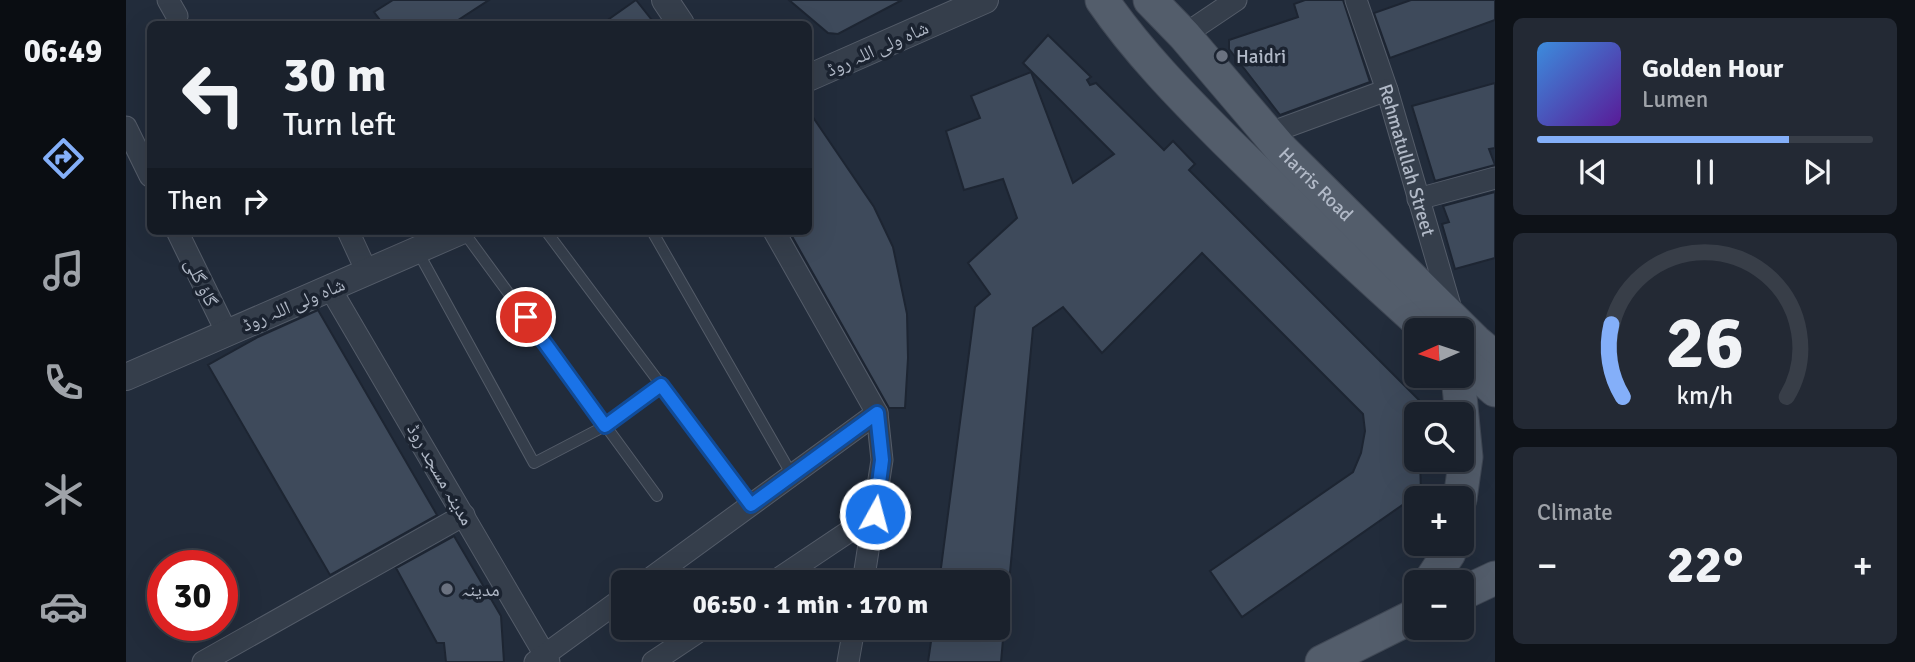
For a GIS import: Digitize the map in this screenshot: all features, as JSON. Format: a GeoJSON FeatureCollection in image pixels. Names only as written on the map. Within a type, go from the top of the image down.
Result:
{"type":"FeatureCollection","features":[{"type":"Feature","properties":{"kind":"main road","name":"Harris Road"},"geometry":{"type":"LineString","coordinates":[[1102,0],[1114,18],[1165,77],[1280,194],[1433,318]]}},
{"type":"Feature","properties":{"kind":"main road","name":"Harris Road"},"geometry":{"type":"LineString","coordinates":[[1150,0],[1184,35],[1267,134],[1436,318]]}},
{"type":"Feature","properties":{"kind":"main road","name":"Harris Road"},"geometry":{"type":"LineString","coordinates":[[1474,345],[1495,358]]}},
{"type":"Feature","properties":{"kind":"main road"},"geometry":{"type":"LineString","coordinates":[[1474,371],[1495,390]]}},
{"type":"Feature","properties":{"kind":"main road"},"geometry":{"type":"LineString","coordinates":[[1459,388],[1466,457],[1462,486]]}},
{"type":"Feature","properties":{"kind":"main road"},"geometry":{"type":"LineString","coordinates":[[1474,588],[1495,578]]}},
{"type":"Feature","properties":{"kind":"main road"},"geometry":{"type":"LineString","coordinates":[[1379,631],[1404,609]]}},
{"type":"Feature","properties":{"kind":"main road"},"geometry":{"type":"LineString","coordinates":[[1322,662],[1404,620]]}},
{"type":"Feature","properties":{"kind":"street"},"geometry":{"type":"LineString","coordinates":[[665,0],[679,21]]}},
{"type":"Feature","properties":{"kind":"street","name":"شاہ ولی اللہ روڈ"},"geometry":{"type":"LineString","coordinates":[[812,76],[985,0]]}},
{"type":"Feature","properties":{"kind":"street"},"geometry":{"type":"LineString","coordinates":[[1184,35],[1236,0]]}},
{"type":"Feature","properties":{"kind":"street","name":"Rehmatullah Street"},"geometry":{"type":"LineString","coordinates":[[1356,0],[1387,90],[1418,199],[1441,318]]}},
{"type":"Feature","properties":{"kind":"street"},"geometry":{"type":"LineString","coordinates":[[1267,134],[1387,90]]}},
{"type":"Feature","properties":{"kind":"street"},"geometry":{"type":"LineString","coordinates":[[126,127],[147,170]]}},
{"type":"Feature","properties":{"kind":"street"},"geometry":{"type":"LineString","coordinates":[[1418,199],[1495,178]]}},
{"type":"Feature","properties":{"kind":"street","name":"گاؤ گلی"},"geometry":{"type":"LineString","coordinates":[[179,235],[227,332]]}},
{"type":"Feature","properties":{"kind":"street"},"geometry":{"type":"LineString","coordinates":[[350,235],[366,272]]}},
{"type":"Feature","properties":{"kind":"street","name":"شاہ ولی اللہ روڈ"},"geometry":{"type":"LineString","coordinates":[[126,377],[453,235]]}},
{"type":"Feature","properties":{"kind":"street"},"geometry":{"type":"LineString","coordinates":[[776,235],[877,413],[882,460],[865,570]]}},
{"type":"Feature","properties":{"kind":"street","name":"مدینہ مسجد روڈ"},"geometry":{"type":"LineString","coordinates":[[330,288],[464,514],[543,660]]}},
{"type":"Feature","properties":{"kind":"street"},"geometry":{"type":"LineString","coordinates":[[662,570],[877,413]]}},
{"type":"Feature","properties":{"kind":"street"},"geometry":{"type":"LineString","coordinates":[[203,662],[464,514]]}},
{"type":"Feature","properties":{"kind":"street"},"geometry":{"type":"LineString","coordinates":[[791,570],[875,514]]}},
{"type":"Feature","properties":{"kind":"street"},"geometry":{"type":"LineString","coordinates":[[543,660],[611,607]]}},
{"type":"Feature","properties":{"kind":"street"},"geometry":{"type":"LineString","coordinates":[[653,662],[686,640]]}},
{"type":"Feature","properties":{"kind":"street"},"geometry":{"type":"LineString","coordinates":[[848,662],[852,640]]}},
{"type":"Feature","properties":{"kind":"lane"},"geometry":{"type":"LineString","coordinates":[[465,235],[656,496]]}},
{"type":"Feature","properties":{"kind":"lane"},"geometry":{"type":"LineString","coordinates":[[549,235],[751,505]]}},
{"type":"Feature","properties":{"kind":"lane"},"geometry":{"type":"LineString","coordinates":[[654,235],[792,475]]}},
{"type":"Feature","properties":{"kind":"lane"},"geometry":{"type":"LineString","coordinates":[[417,250],[534,463],[605,426],[661,385]]}},
{"type":"Feature","properties":{"kind":"building"},"geometry":{"type":"Polygon","coordinates":[[[393,0],[489,0],[457,21],[381,21],[374,12],[393,0]]]}},
{"type":"Feature","properties":{"kind":"building"},"geometry":{"type":"Polygon","coordinates":[[[636,0],[653,21],[606,21],[636,0]]]}},
{"type":"Feature","properties":{"kind":"building"},"geometry":{"type":"Polygon","coordinates":[[[789,0],[902,0],[838,34],[828,33],[789,0]]]}},
{"type":"Feature","properties":{"kind":"building"},"geometry":{"type":"Polygon","coordinates":[[[1305,0],[1343,0],[1370,82],[1280,115],[1229,49],[1229,40],[1298,17],[1294,4],[1305,0]]]}},
{"type":"Feature","properties":{"kind":"building"},"geometry":{"type":"Polygon","coordinates":[[[1411,0],[1495,0],[1495,20],[1390,58],[1374,13],[1411,0]]]}},
{"type":"Feature","properties":{"kind":"building"},"geometry":{"type":"Polygon","coordinates":[[[1048,35],[1091,77],[1087,80],[1090,85],[1096,83],[1164,150],[1173,141],[1195,164],[1189,170],[1404,385],[1404,388],[1419,400],[1404,402],[1404,472],[1420,472],[1421,486],[1404,486],[1404,504],[1242,617],[1210,571],[1353,472],[1361,453],[1365,431],[1363,414],[1202,253],[1102,353],[1063,307],[1033,328],[1010,572],[1010,570],[941,570],[975,307],[990,294],[968,263],[1017,218],[1003,179],[964,190],[946,131],[980,118],[971,96],[1031,72],[1073,183],[1114,154],[1023,63],[1048,35]]]}},
{"type":"Feature","properties":{"kind":"building"},"geometry":{"type":"Polygon","coordinates":[[[1495,83],[1495,148],[1489,149],[1495,165],[1435,181],[1412,106],[1495,83]]]}},
{"type":"Feature","properties":{"kind":"building"},"geometry":{"type":"Polygon","coordinates":[[[812,116],[874,207],[893,247],[907,314],[908,358],[905,408],[889,408],[791,235],[812,235],[812,116]]]}},
{"type":"Feature","properties":{"kind":"building"},"geometry":{"type":"Polygon","coordinates":[[[1495,192],[1495,258],[1455,269],[1442,224],[1449,222],[1443,206],[1495,192]]]}},
{"type":"Feature","properties":{"kind":"building"},"geometry":{"type":"Polygon","coordinates":[[[318,310],[437,515],[330,575],[208,365],[258,337],[318,310]]]}},
{"type":"Feature","properties":{"kind":"building","name":"مدینہ"},"geometry":{"type":"Polygon","coordinates":[[[454,536],[501,616],[504,662],[446,662],[444,643],[437,643],[396,568],[454,536]]]}},
{"type":"Feature","properties":{"kind":"building"},"geometry":{"type":"Polygon","coordinates":[[[931,640],[1003,640],[1001,662],[928,662],[931,640]]]}},
{"type":"Feature","properties":{"kind":"place","name":"Haidri"},"geometry":{"type":"Point","coordinates":[1222,56]}},
{"type":"Feature","properties":{"kind":"place","name":"مدینہ"},"geometry":{"type":"Point","coordinates":[447,589]}},
{"type":"Feature","properties":{"kind":"route"},"geometry":{"type":"LineString","coordinates":[[526,317],[605,426],[661,385],[751,505],[877,413],[882,460],[875,514]]}}]}
